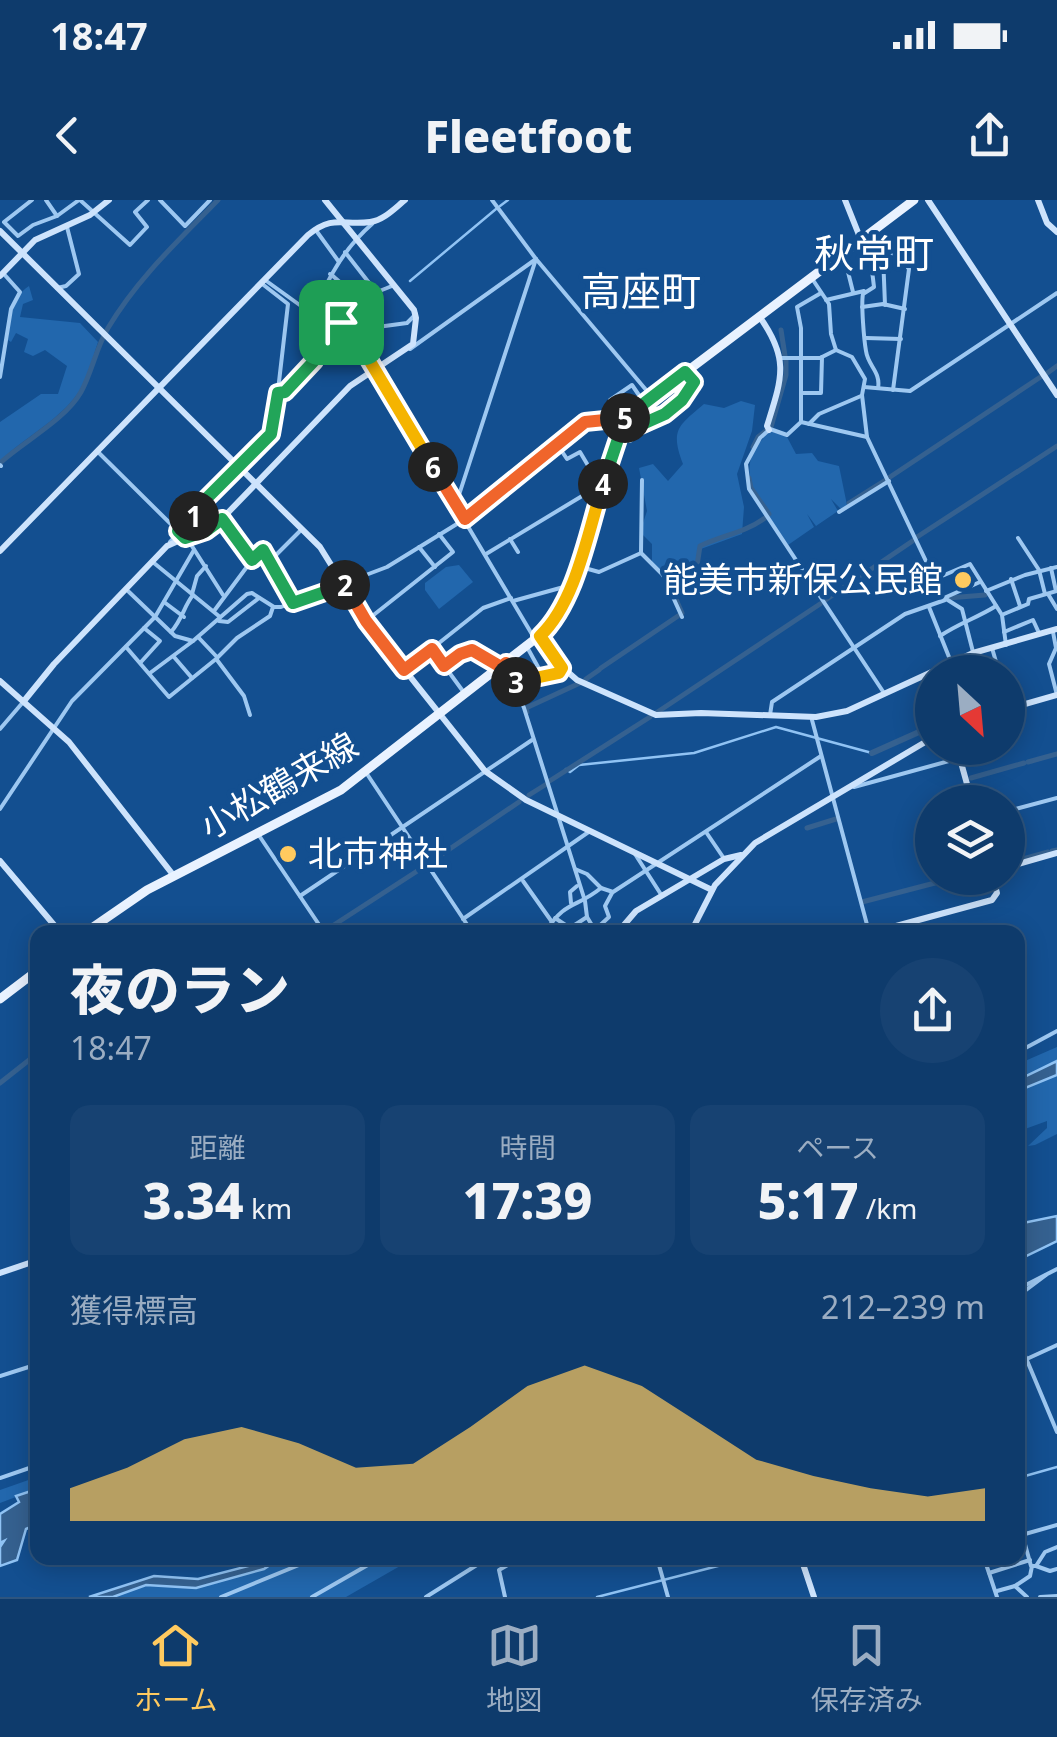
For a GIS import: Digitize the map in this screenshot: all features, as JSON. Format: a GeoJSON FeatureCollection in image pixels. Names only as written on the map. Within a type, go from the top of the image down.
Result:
{"type":"FeatureCollection","features":[{"type":"Feature","properties":{"kind":"main road"},"geometry":{"type":"LineString","coordinates":[[626,419],[914,200]]}},
{"type":"Feature","properties":{"kind":"main road","name":"小松鶴来線"},"geometry":{"type":"LineString","coordinates":[[96,925],[174,876],[341,790],[534,641],[556,619],[571,585],[601,484],[626,419]]}},
{"type":"Feature","properties":{"kind":"main road"},"geometry":{"type":"LineString","coordinates":[[0,999],[30,976]]}},
{"type":"Feature","properties":{"kind":"street"},"geometry":{"type":"LineString","coordinates":[[32,200],[4,222],[18,236],[80,200],[130,246],[147,227],[135,212],[148,200]]}},
{"type":"Feature","properties":{"kind":"street"},"geometry":{"type":"LineString","coordinates":[[46,200],[57,216]]}},
{"type":"Feature","properties":{"kind":"street"},"geometry":{"type":"LineString","coordinates":[[0,377],[12,303],[20,292],[2,274],[39,236],[94,212],[109,200]]}},
{"type":"Feature","properties":{"kind":"street"},"geometry":{"type":"LineString","coordinates":[[160,200],[184,226],[210,200]]}},
{"type":"Feature","properties":{"kind":"street"},"geometry":{"type":"LineString","coordinates":[[325,200],[416,314],[415,335],[406,350]]}},
{"type":"Feature","properties":{"kind":"street"},"geometry":{"type":"LineString","coordinates":[[263,281],[308,311],[355,238],[405,200]]}},
{"type":"Feature","properties":{"kind":"street"},"geometry":{"type":"LineString","coordinates":[[492,200],[653,398],[656,418]]}},
{"type":"Feature","properties":{"kind":"street"},"geometry":{"type":"LineString","coordinates":[[826,300],[874,288],[870,254],[844,200]]}},
{"type":"Feature","properties":{"kind":"street"},"geometry":{"type":"LineString","coordinates":[[928,200],[1057,394]]}},
{"type":"Feature","properties":{"kind":"street"},"geometry":{"type":"LineString","coordinates":[[1038,200],[1046,223],[1057,232]]}},
{"type":"Feature","properties":{"kind":"street"},"geometry":{"type":"LineString","coordinates":[[0,551],[315,230],[340,220],[376,220]]}},
{"type":"Feature","properties":{"kind":"street"},"geometry":{"type":"LineString","coordinates":[[57,288],[66,286],[79,274],[67,225]]}},
{"type":"Feature","properties":{"kind":"street"},"geometry":{"type":"LineString","coordinates":[[315,230],[338,262]]}},
{"type":"Feature","properties":{"kind":"street"},"geometry":{"type":"LineString","coordinates":[[0,232],[328,557],[366,621],[485,771],[511,792],[712,890]]}},
{"type":"Feature","properties":{"kind":"street"},"geometry":{"type":"LineString","coordinates":[[345,252],[377,292]]}},
{"type":"Feature","properties":{"kind":"street"},"geometry":{"type":"LineString","coordinates":[[870,254],[898,253],[910,269],[893,390]]}},
{"type":"Feature","properties":{"kind":"street"},"geometry":{"type":"LineString","coordinates":[[883,254],[885,305]]}},
{"type":"Feature","properties":{"kind":"street"},"geometry":{"type":"LineString","coordinates":[[840,256],[848,268],[853,292]]}},
{"type":"Feature","properties":{"kind":"street"},"geometry":{"type":"LineString","coordinates":[[168,546],[206,531],[222,519],[350,386],[416,347],[536,258]]}},
{"type":"Feature","properties":{"kind":"street"},"geometry":{"type":"LineString","coordinates":[[456,504],[536,258]]}},
{"type":"Feature","properties":{"kind":"street"},"geometry":{"type":"LineString","coordinates":[[330,274],[340,279],[360,305],[370,311],[370,328]]}},
{"type":"Feature","properties":{"kind":"street"},"geometry":{"type":"LineString","coordinates":[[811,277],[826,300],[836,350]]}},
{"type":"Feature","properties":{"kind":"street"},"geometry":{"type":"LineString","coordinates":[[0,728],[168,546],[204,501],[271,434],[288,304],[263,281]]}},
{"type":"Feature","properties":{"kind":"street"},"geometry":{"type":"LineString","coordinates":[[278,393],[285,392],[314,361],[319,340],[339,323],[344,313],[360,305],[367,296],[394,285]]}},
{"type":"Feature","properties":{"kind":"street"},"geometry":{"type":"LineString","coordinates":[[868,290],[863,294],[862,307],[866,350],[879,381],[878,388]]}},
{"type":"Feature","properties":{"kind":"street"},"geometry":{"type":"LineString","coordinates":[[769,430],[787,435],[801,422],[797,307],[821,293]]}},
{"type":"Feature","properties":{"kind":"street"},"geometry":{"type":"LineString","coordinates":[[864,387],[910,391],[1057,293]]}},
{"type":"Feature","properties":{"kind":"street"},"geometry":{"type":"LineString","coordinates":[[322,294],[344,313]]}},
{"type":"Feature","properties":{"kind":"street"},"geometry":{"type":"LineString","coordinates":[[862,307],[885,305],[905,309]]}},
{"type":"Feature","properties":{"kind":"street"},"geometry":{"type":"LineString","coordinates":[[313,308],[350,331],[374,369],[512,600],[534,641],[543,676]]}},
{"type":"Feature","properties":{"kind":"street"},"geometry":{"type":"LineString","coordinates":[[350,331],[407,323],[416,314]]}},
{"type":"Feature","properties":{"kind":"street"},"geometry":{"type":"LineString","coordinates":[[0,316],[9,320]]}},
{"type":"Feature","properties":{"kind":"street"},"geometry":{"type":"LineString","coordinates":[[759,316],[781,358],[769,430]]}},
{"type":"Feature","properties":{"kind":"street"},"geometry":{"type":"LineString","coordinates":[[407,323],[415,335]]}},
{"type":"Feature","properties":{"kind":"street"},"geometry":{"type":"LineString","coordinates":[[866,338],[901,339]]}},
{"type":"Feature","properties":{"kind":"street"},"geometry":{"type":"LineString","coordinates":[[781,358],[822,357],[836,350],[852,356],[860,365],[866,379],[862,395],[867,437],[945,599],[962,609],[973,653]]}},
{"type":"Feature","properties":{"kind":"street"},"geometry":{"type":"LineString","coordinates":[[801,394],[821,393],[822,357]]}},
{"type":"Feature","properties":{"kind":"street"},"geometry":{"type":"LineString","coordinates":[[685,372],[700,389]]}},
{"type":"Feature","properties":{"kind":"street"},"geometry":{"type":"LineString","coordinates":[[638,426],[681,400],[694,382]]}},
{"type":"Feature","properties":{"kind":"street"},"geometry":{"type":"LineString","coordinates":[[670,383],[681,400]]}},
{"type":"Feature","properties":{"kind":"street"},"geometry":{"type":"LineString","coordinates":[[610,400],[632,385],[653,398]]}},
{"type":"Feature","properties":{"kind":"street"},"geometry":{"type":"LineString","coordinates":[[809,424],[819,414],[862,395]]}},
{"type":"Feature","properties":{"kind":"street"},"geometry":{"type":"LineString","coordinates":[[626,419],[630,441],[639,433],[638,426]]}},
{"type":"Feature","properties":{"kind":"street"},"geometry":{"type":"LineString","coordinates":[[150,673],[196,640],[238,600],[252,593],[274,608],[387,567],[465,519],[585,422],[626,419],[638,426]]}},
{"type":"Feature","properties":{"kind":"street"},"geometry":{"type":"LineString","coordinates":[[801,422],[867,437]]}},
{"type":"Feature","properties":{"kind":"street"},"geometry":{"type":"LineString","coordinates":[[769,430],[746,464],[749,489],[884,693]]}},
{"type":"Feature","properties":{"kind":"street"},"geometry":{"type":"LineString","coordinates":[[486,554],[601,484],[580,452],[567,459],[557,444]]}},
{"type":"Feature","properties":{"kind":"street"},"geometry":{"type":"LineString","coordinates":[[98,452],[185,538],[223,596]]}},
{"type":"Feature","properties":{"kind":"street"},"geometry":{"type":"LineString","coordinates":[[642,480],[642,554],[663,575],[682,617]]}},
{"type":"Feature","properties":{"kind":"street"},"geometry":{"type":"LineString","coordinates":[[839,512],[888,481]]}},
{"type":"Feature","properties":{"kind":"street"},"geometry":{"type":"LineString","coordinates":[[204,501],[252,560]]}},
{"type":"Feature","properties":{"kind":"street"},"geometry":{"type":"LineString","coordinates":[[270,561],[302,529]]}},
{"type":"Feature","properties":{"kind":"street"},"geometry":{"type":"LineString","coordinates":[[366,621],[453,552],[439,534]]}},
{"type":"Feature","properties":{"kind":"street"},"geometry":{"type":"LineString","coordinates":[[1018,538],[1039,570],[1046,594],[1057,610]]}},
{"type":"Feature","properties":{"kind":"street"},"geometry":{"type":"LineString","coordinates":[[510,539],[518,552]]}},
{"type":"Feature","properties":{"kind":"street"},"geometry":{"type":"LineString","coordinates":[[419,547],[435,567]]}},
{"type":"Feature","properties":{"kind":"street"},"geometry":{"type":"LineString","coordinates":[[0,809],[81,692],[155,618],[194,550]]}},
{"type":"Feature","properties":{"kind":"street"},"geometry":{"type":"LineString","coordinates":[[214,611],[263,550],[293,603]]}},
{"type":"Feature","properties":{"kind":"street"},"geometry":{"type":"LineString","coordinates":[[576,566],[599,572],[642,554]]}},
{"type":"Feature","properties":{"kind":"street"},"geometry":{"type":"LineString","coordinates":[[153,561],[228,622],[259,598]]}},
{"type":"Feature","properties":{"kind":"street"},"geometry":{"type":"LineString","coordinates":[[935,579],[970,564],[1002,615],[1006,646]]}},
{"type":"Feature","properties":{"kind":"street"},"geometry":{"type":"LineString","coordinates":[[170,632],[184,616],[197,576],[206,566]]}},
{"type":"Feature","properties":{"kind":"street"},"geometry":{"type":"LineString","coordinates":[[985,592],[1054,567],[1056,591],[1029,599],[1028,604],[1002,615]]}},
{"type":"Feature","properties":{"kind":"street"},"geometry":{"type":"LineString","coordinates":[[1011,580],[1020,606]]}},
{"type":"Feature","properties":{"kind":"street"},"geometry":{"type":"LineString","coordinates":[[770,715],[772,702],[905,614],[980,582]]}},
{"type":"Feature","properties":{"kind":"street"},"geometry":{"type":"LineString","coordinates":[[404,670],[482,608],[571,585]]}},
{"type":"Feature","properties":{"kind":"street"},"geometry":{"type":"LineString","coordinates":[[126,589],[170,632],[196,640],[217,658],[244,696],[250,714]]}},
{"type":"Feature","properties":{"kind":"street"},"geometry":{"type":"LineString","coordinates":[[228,590],[238,600]]}},
{"type":"Feature","properties":{"kind":"street"},"geometry":{"type":"LineString","coordinates":[[164,602],[184,616]]}},
{"type":"Feature","properties":{"kind":"street"},"geometry":{"type":"LineString","coordinates":[[928,606],[947,655]]}},
{"type":"Feature","properties":{"kind":"street"},"geometry":{"type":"LineString","coordinates":[[940,636],[965,619],[976,619],[996,606]]}},
{"type":"Feature","properties":{"kind":"street"},"geometry":{"type":"LineString","coordinates":[[126,647],[169,696],[237,638],[270,616],[274,608]]}},
{"type":"Feature","properties":{"kind":"street"},"geometry":{"type":"LineString","coordinates":[[1004,632],[1034,620],[1040,634]]}},
{"type":"Feature","properties":{"kind":"street"},"geometry":{"type":"LineString","coordinates":[[142,662],[160,641],[144,628]]}},
{"type":"Feature","properties":{"kind":"street"},"geometry":{"type":"LineString","coordinates":[[968,655],[1055,630],[1056,648],[1049,664],[1057,695],[1025,702]]}},
{"type":"Feature","properties":{"kind":"street"},"geometry":{"type":"LineString","coordinates":[[534,641],[577,680],[653,714],[812,717],[847,710],[915,679]]}},
{"type":"Feature","properties":{"kind":"street"},"geometry":{"type":"LineString","coordinates":[[992,648],[994,655]]}},
{"type":"Feature","properties":{"kind":"street"},"geometry":{"type":"LineString","coordinates":[[432,649],[465,694]]}},
{"type":"Feature","properties":{"kind":"street"},"geometry":{"type":"LineString","coordinates":[[444,666],[472,650],[503,665],[514,682],[591,925]]}},
{"type":"Feature","properties":{"kind":"street"},"geometry":{"type":"LineString","coordinates":[[174,657],[192,678]]}},
{"type":"Feature","properties":{"kind":"street"},"geometry":{"type":"LineString","coordinates":[[514,682],[559,673],[562,668]]}},
{"type":"Feature","properties":{"kind":"street"},"geometry":{"type":"LineString","coordinates":[[0,680],[70,742],[174,876]]}},
{"type":"Feature","properties":{"kind":"street"},"geometry":{"type":"LineString","coordinates":[[812,717],[869,925]]}},
{"type":"Feature","properties":{"kind":"street"},"geometry":{"type":"LineString","coordinates":[[300,896],[533,739]]}},
{"type":"Feature","properties":{"kind":"street"},"geometry":{"type":"LineString","coordinates":[[694,925],[712,890],[741,855],[765,836],[915,748]]}},
{"type":"Feature","properties":{"kind":"street"},"geometry":{"type":"LineString","coordinates":[[602,925],[610,917],[606,906],[612,893],[821,756]]}},
{"type":"Feature","properties":{"kind":"street"},"geometry":{"type":"LineString","coordinates":[[849,786],[932,765]]}},
{"type":"Feature","properties":{"kind":"street"},"geometry":{"type":"LineString","coordinates":[[366,771],[467,925]]}},
{"type":"Feature","properties":{"kind":"street"},"geometry":{"type":"LineString","coordinates":[[1025,806],[1057,798]]}},
{"type":"Feature","properties":{"kind":"street"},"geometry":{"type":"LineString","coordinates":[[462,919],[590,831]]}},
{"type":"Feature","properties":{"kind":"street"},"geometry":{"type":"LineString","coordinates":[[706,832],[724,859]]}},
{"type":"Feature","properties":{"kind":"street"},"geometry":{"type":"LineString","coordinates":[[258,834],[319,925]]}},
{"type":"Feature","properties":{"kind":"street"},"geometry":{"type":"LineString","coordinates":[[633,852],[662,896]]}},
{"type":"Feature","properties":{"kind":"street"},"geometry":{"type":"LineString","coordinates":[[1025,862],[1057,853]]}},
{"type":"Feature","properties":{"kind":"street"},"geometry":{"type":"LineString","coordinates":[[624,925],[636,911],[724,859],[741,855]]}},
{"type":"Feature","properties":{"kind":"street"},"geometry":{"type":"LineString","coordinates":[[0,861],[54,925]]}},
{"type":"Feature","properties":{"kind":"street"},"geometry":{"type":"LineString","coordinates":[[575,869],[612,893]]}},
{"type":"Feature","properties":{"kind":"street"},"geometry":{"type":"LineString","coordinates":[[522,880],[562,925]]}},
{"type":"Feature","properties":{"kind":"street"},"geometry":{"type":"LineString","coordinates":[[571,903],[570,892],[578,884]]}},
{"type":"Feature","properties":{"kind":"street"},"geometry":{"type":"LineString","coordinates":[[550,925],[571,903],[586,901],[601,888]]}},
{"type":"Feature","properties":{"kind":"street"},"geometry":{"type":"LineString","coordinates":[[897,925],[992,900],[996,895]]}},
{"type":"Feature","properties":{"kind":"street"},"geometry":{"type":"LineString","coordinates":[[577,925],[587,917]]}},
{"type":"Feature","properties":{"kind":"street"},"geometry":{"type":"LineString","coordinates":[[1025,1048],[1057,1031]]}},
{"type":"Feature","properties":{"kind":"street"},"geometry":{"type":"LineString","coordinates":[[0,1272],[30,1263]]}},
{"type":"Feature","properties":{"kind":"street"},"geometry":{"type":"LineString","coordinates":[[1025,1285],[1057,1269]]}},
{"type":"Feature","properties":{"kind":"street"},"geometry":{"type":"LineString","coordinates":[[1025,1291],[1047,1274]]}},
{"type":"Feature","properties":{"kind":"street"},"geometry":{"type":"LineString","coordinates":[[1057,1345],[1026,1359],[1057,1432]]}},
{"type":"Feature","properties":{"kind":"street"},"geometry":{"type":"LineString","coordinates":[[0,1376],[30,1367]]}},
{"type":"Feature","properties":{"kind":"street"},"geometry":{"type":"LineString","coordinates":[[0,1478],[30,1468]]}},
{"type":"Feature","properties":{"kind":"street"},"geometry":{"type":"LineString","coordinates":[[1025,1535],[1057,1525]]}},
{"type":"Feature","properties":{"kind":"street"},"geometry":{"type":"LineString","coordinates":[[1032,1564],[1057,1547]]}},
{"type":"Feature","properties":{"kind":"street"},"geometry":{"type":"LineString","coordinates":[[986,1565],[997,1594],[1030,1576],[1032,1564],[1025,1548]]}},
{"type":"Feature","properties":{"kind":"street"},"geometry":{"type":"LineString","coordinates":[[989,1573],[1032,1564],[1057,1570]]}},
{"type":"Feature","properties":{"kind":"street"},"geometry":{"type":"LineString","coordinates":[[221,1597],[299,1565]]}},
{"type":"Feature","properties":{"kind":"street"},"geometry":{"type":"LineString","coordinates":[[312,1597],[368,1565]]}},
{"type":"Feature","properties":{"kind":"street"},"geometry":{"type":"LineString","coordinates":[[426,1597],[477,1565]]}},
{"type":"Feature","properties":{"kind":"street"},"geometry":{"type":"LineString","coordinates":[[505,1597],[499,1570],[508,1565]]}},
{"type":"Feature","properties":{"kind":"street"},"geometry":{"type":"LineString","coordinates":[[659,1565],[668,1597]]}},
{"type":"Feature","properties":{"kind":"street"},"geometry":{"type":"LineString","coordinates":[[803,1565],[814,1597]]}},
{"type":"Feature","properties":{"kind":"street"},"geometry":{"type":"LineString","coordinates":[[1015,1586],[1027,1597]]}},
{"type":"Feature","properties":{"kind":"street"},"geometry":{"type":"LineString","coordinates":[[1040,1597],[1057,1596]]}},
{"type":"Feature","properties":{"kind":"shaded area"},"geometry":{"type":"Polygon","coordinates":[[[29,286],[33,300],[23,304],[20,317],[80,323],[98,342],[87,376],[74,398],[0,461],[0,422],[41,394],[58,394],[67,366],[45,350],[33,356],[24,352],[28,339],[16,333],[11,342],[8,340],[15,303],[29,286]]]}},
{"type":"Feature","properties":{"kind":"shaded area"},"geometry":{"type":"Polygon","coordinates":[[[741,401],[755,405],[752,431],[737,474],[744,507],[742,534],[698,550],[693,579],[665,576],[652,563],[652,544],[640,532],[647,511],[639,468],[653,464],[668,481],[683,464],[677,436],[683,424],[704,404],[724,408],[741,401]]]}},
{"type":"Feature","properties":{"kind":"shaded area"},"geometry":{"type":"Polygon","coordinates":[[[771,431],[787,437],[796,454],[812,453],[818,461],[839,466],[847,505],[841,509],[831,499],[838,511],[816,526],[807,514],[814,527],[788,545],[760,503],[750,474],[757,445],[771,431]]]}},
{"type":"Feature","properties":{"kind":"shaded area"},"geometry":{"type":"Polygon","coordinates":[[[459,565],[473,582],[439,609],[425,590],[425,583],[446,567],[459,565]]]}},
{"type":"Feature","properties":{"kind":"shaded area"},"geometry":{"type":"Polygon","coordinates":[[[1057,1047],[1057,1134],[1028,1146],[1047,1128],[1047,1121],[1025,1129],[1025,1061],[1057,1047]]]}},
{"type":"Feature","properties":{"kind":"shaded area"},"geometry":{"type":"Polygon","coordinates":[[[1057,1061],[1057,1075],[1025,1088],[1025,1077],[1057,1061]]]}},
{"type":"Feature","properties":{"kind":"shaded area"},"geometry":{"type":"Polygon","coordinates":[[[1057,1216],[1057,1241],[1025,1257],[1025,1223],[1057,1216]]]}},
{"type":"Feature","properties":{"kind":"shaded area"},"geometry":{"type":"Polygon","coordinates":[[[30,1479],[30,1492],[0,1503],[0,1490],[30,1479]]]}},
{"type":"Feature","properties":{"kind":"shaded area"},"geometry":{"type":"Polygon","coordinates":[[[30,1491],[30,1527],[26,1529],[17,1560],[0,1566],[0,1547],[4,1541],[0,1543],[0,1514],[19,1502],[16,1496],[30,1491]]]}},
{"type":"Feature","properties":{"kind":"shaded area"},"geometry":{"type":"Polygon","coordinates":[[[252,1565],[270,1565],[196,1588],[146,1585],[113,1597],[89,1597],[154,1576],[198,1579],[252,1565]]]}},
{"type":"Feature","properties":{"kind":"shaded area"},"geometry":{"type":"Polygon","coordinates":[[[270,1565],[402,1565],[346,1597],[114,1597],[149,1585],[197,1588],[270,1565]]]}},
{"type":"Feature","properties":{"kind":"waterway"},"geometry":{"type":"LineString","coordinates":[[0,463],[74,402],[119,310],[159,261],[218,200]]}},
{"type":"Feature","properties":{"kind":"waterway"},"geometry":{"type":"LineString","coordinates":[[500,206],[508,200]]}},
{"type":"Feature","properties":{"kind":"waterway"},"geometry":{"type":"LineString","coordinates":[[410,281],[496,209]]}},
{"type":"Feature","properties":{"kind":"waterway"},"geometry":{"type":"LineString","coordinates":[[781,330],[785,356]]}},
{"type":"Feature","properties":{"kind":"waterway"},"geometry":{"type":"LineString","coordinates":[[771,427],[786,375],[786,360]]}},
{"type":"Feature","properties":{"kind":"waterway"},"geometry":{"type":"LineString","coordinates":[[1046,374],[1057,366]]}},
{"type":"Feature","properties":{"kind":"waterway"},"geometry":{"type":"LineString","coordinates":[[890,477],[1042,376]]}},
{"type":"Feature","properties":{"kind":"waterway"},"geometry":{"type":"LineString","coordinates":[[753,447],[767,430]]}},
{"type":"Feature","properties":{"kind":"waterway"},"geometry":{"type":"LineString","coordinates":[[917,537],[1057,446]]}},
{"type":"Feature","properties":{"kind":"waterway"},"geometry":{"type":"LineString","coordinates":[[749,478],[751,488],[769,514]]}},
{"type":"Feature","properties":{"kind":"waterway"},"geometry":{"type":"LineString","coordinates":[[849,503],[884,481]]}},
{"type":"Feature","properties":{"kind":"waterway"},"geometry":{"type":"LineString","coordinates":[[682,613],[671,588],[696,572],[700,546],[765,518]]}},
{"type":"Feature","properties":{"kind":"waterway"},"geometry":{"type":"LineString","coordinates":[[824,601],[914,540]]}},
{"type":"Feature","properties":{"kind":"waterway"},"geometry":{"type":"LineString","coordinates":[[948,598],[985,595]]}},
{"type":"Feature","properties":{"kind":"waterway"},"geometry":{"type":"LineString","coordinates":[[656,713],[820,604]]}},
{"type":"Feature","properties":{"kind":"waterway"},"geometry":{"type":"LineString","coordinates":[[601,668],[678,616]]}},
{"type":"Feature","properties":{"kind":"waterway"},"geometry":{"type":"LineString","coordinates":[[586,679],[599,670]]}},
{"type":"Feature","properties":{"kind":"waterway"},"geometry":{"type":"LineString","coordinates":[[527,712],[526,708],[580,683]]}},
{"type":"Feature","properties":{"kind":"waterway"},"geometry":{"type":"LineString","coordinates":[[548,782],[650,717]]}},
{"type":"Feature","properties":{"kind":"waterway"},"geometry":{"type":"LineString","coordinates":[[566,769],[570,772],[579,765],[694,753],[776,727],[872,753]]}},
{"type":"Feature","properties":{"kind":"waterway"},"geometry":{"type":"LineString","coordinates":[[872,753],[915,734]]}},
{"type":"Feature","properties":{"kind":"waterway"},"geometry":{"type":"LineString","coordinates":[[1028,762],[1057,754]]}},
{"type":"Feature","properties":{"kind":"waterway"},"geometry":{"type":"LineString","coordinates":[[971,778],[1017,765]]}},
{"type":"Feature","properties":{"kind":"waterway"},"geometry":{"type":"LineString","coordinates":[[529,795],[545,785]]}},
{"type":"Feature","properties":{"kind":"waterway"},"geometry":{"type":"LineString","coordinates":[[429,863],[519,802]]}},
{"type":"Feature","properties":{"kind":"waterway"},"geometry":{"type":"LineString","coordinates":[[807,828],[836,819]]}},
{"type":"Feature","properties":{"kind":"waterway"},"geometry":{"type":"LineString","coordinates":[[1052,851],[1057,850]]}},
{"type":"Feature","properties":{"kind":"waterway"},"geometry":{"type":"LineString","coordinates":[[1025,858],[1048,852]]}},
{"type":"Feature","properties":{"kind":"waterway"},"geometry":{"type":"LineString","coordinates":[[334,925],[425,866]]}},
{"type":"Feature","properties":{"kind":"waterway"},"geometry":{"type":"LineString","coordinates":[[862,902],[915,888]]}},
{"type":"Feature","properties":{"kind":"waterway"},"geometry":{"type":"LineString","coordinates":[[0,1083],[30,1059]]}},
{"type":"Feature","properties":{"kind":"waterway"},"geometry":{"type":"LineString","coordinates":[[1025,1476],[1057,1467]]}},
{"type":"Feature","properties":{"kind":"waterway"},"geometry":{"type":"LineString","coordinates":[[597,1597],[722,1565]]}},
{"type":"Feature","properties":{"kind":"place","name":"能美市新保公民館"},"geometry":{"type":"Point","coordinates":[963,580]}},
{"type":"Feature","properties":{"kind":"place","name":"北市神社"},"geometry":{"type":"Point","coordinates":[288,854]}},
{"type":"Feature","properties":{"kind":"district","name":"秋常町"},"geometry":{"type":"Point","coordinates":[874,254]}},
{"type":"Feature","properties":{"kind":"district","name":"高座町"},"geometry":{"type":"Point","coordinates":[641,292]}},
{"type":"Feature","properties":{"kind":"route"},"geometry":{"type":"LineString","coordinates":[[341,322],[319,340],[314,361],[285,392],[278,393],[271,434],[178,531],[185,538],[206,531],[222,519],[252,560],[263,550],[293,603],[344,584],[361,614],[404,670],[432,649],[444,666],[472,650],[501,667],[506,663],[514,682],[559,673],[562,668],[540,636],[556,619],[570,592],[621,426],[625,418],[685,372],[694,382],[682,400],[665,414],[638,426],[631,414],[625,418],[585,422],[465,519],[362,348],[341,322]]}}]}
